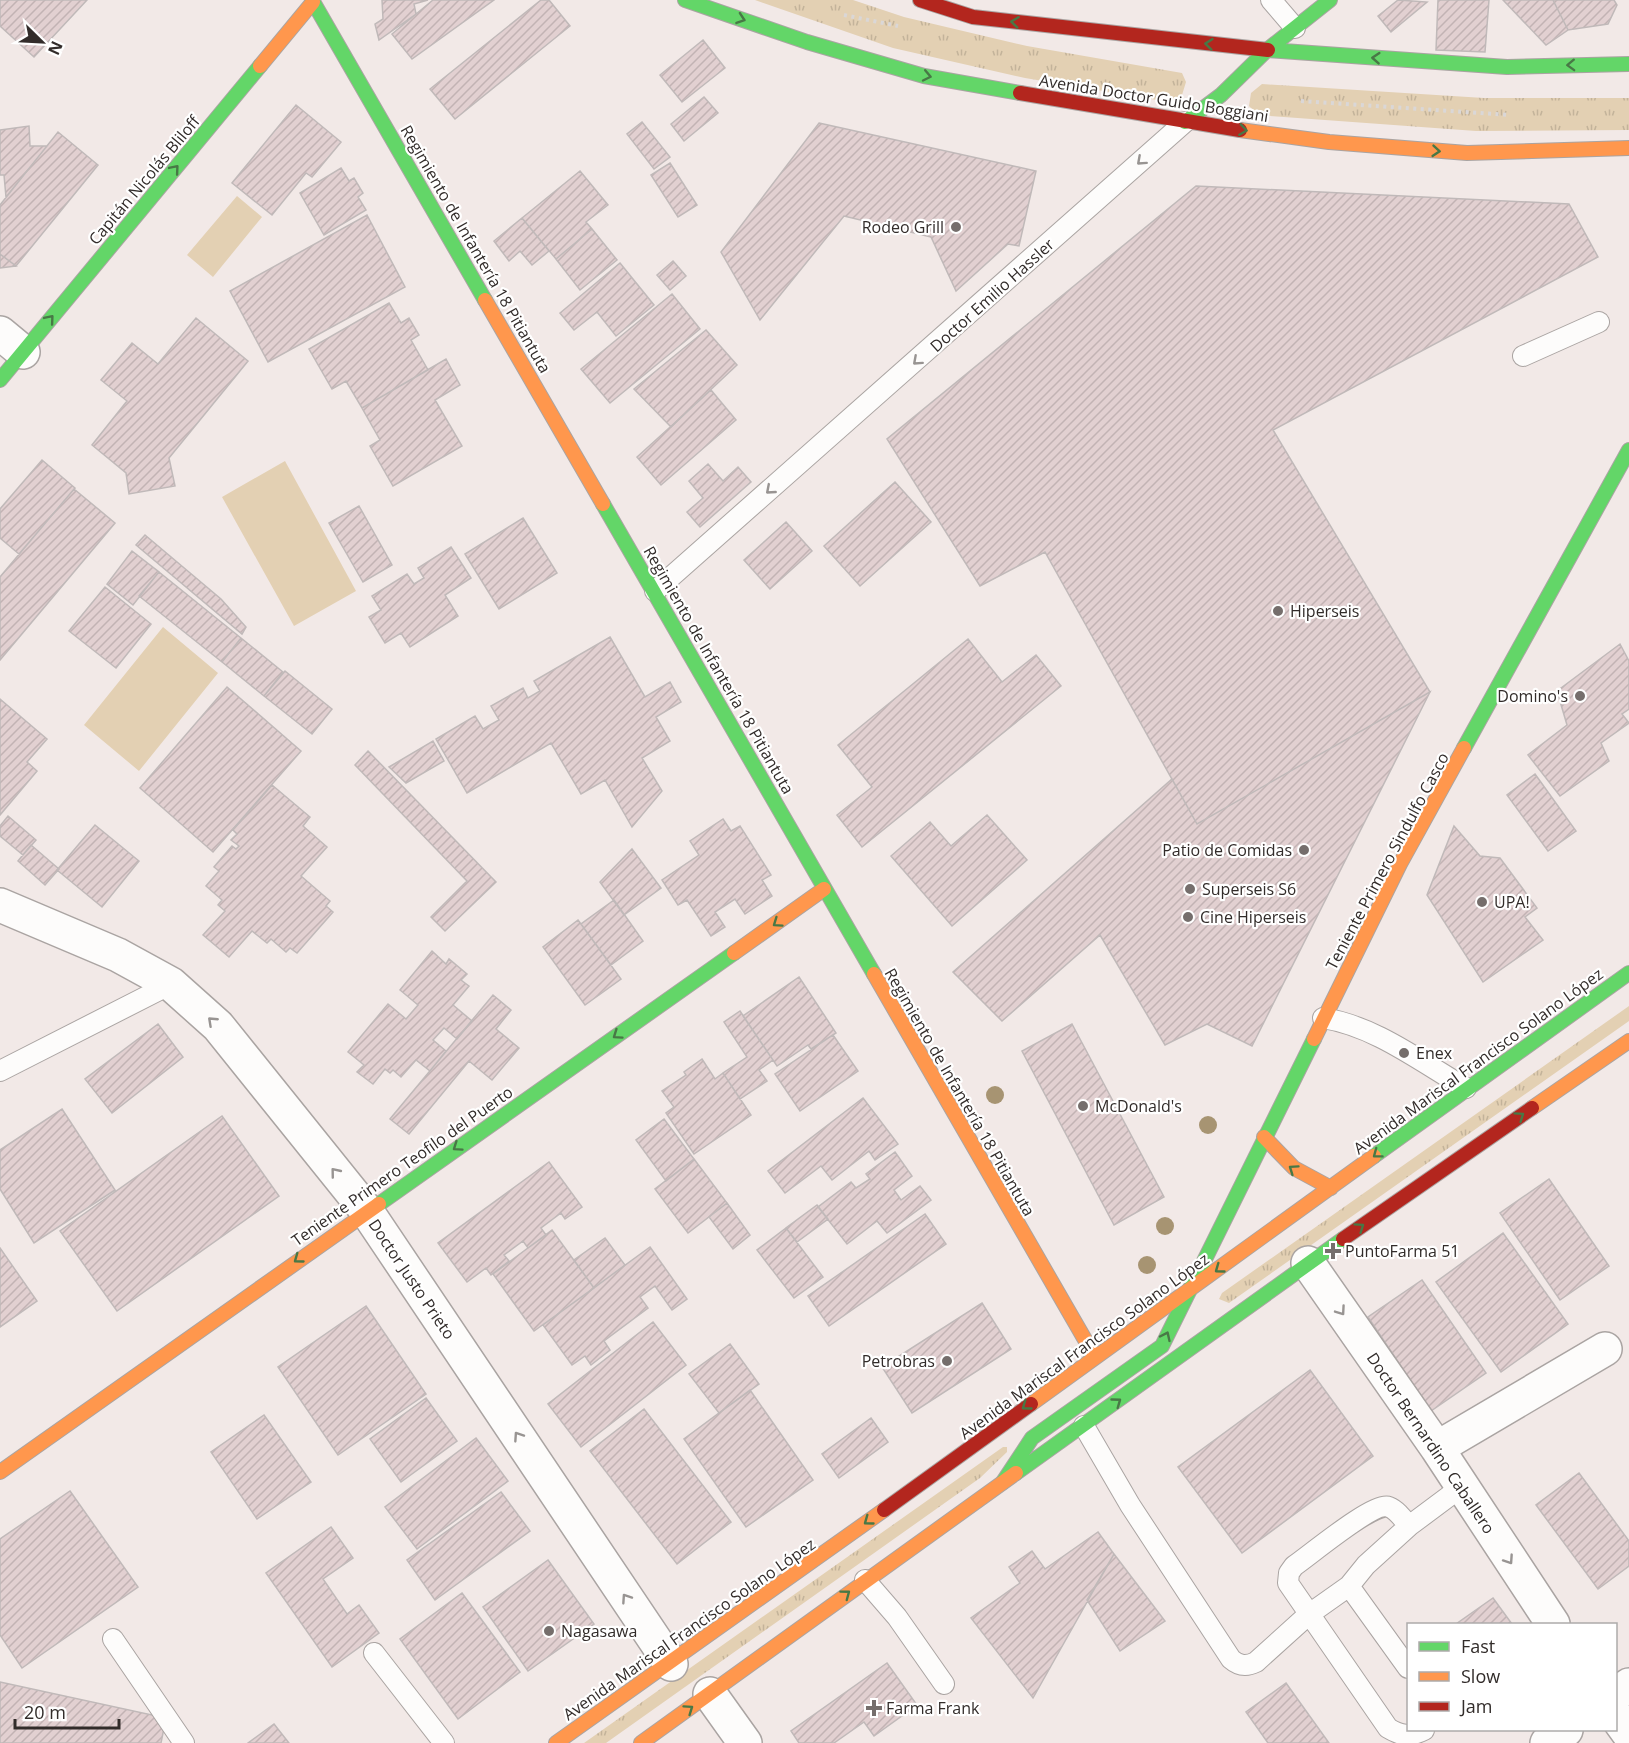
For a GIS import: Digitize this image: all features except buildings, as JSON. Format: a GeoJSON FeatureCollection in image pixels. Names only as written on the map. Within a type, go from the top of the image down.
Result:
{"type":"FeatureCollection","features":[{"type":"Feature","properties":{"kind":"main road","name":"Avenida Doctor Guido Boggiani"},"geometry":{"type":"LineString","coordinates":[[685,0],[807,42],[924,76],[1185,122],[1329,142],[1467,153],[1629,148]]}},
{"type":"Feature","properties":{"kind":"main road"},"geometry":{"type":"LineString","coordinates":[[920,0],[974,17],[1267,50],[1507,67],[1629,64]]}},
{"type":"Feature","properties":{"kind":"main road","name":"Doctor Emilio Hassler"},"geometry":{"type":"LineString","coordinates":[[1185,122],[1218,97],[1267,50],[1330,0]]}},
{"type":"Feature","properties":{"kind":"main road","name":"Capitán Nicolás Bliloff"},"geometry":{"type":"LineString","coordinates":[[0,380],[12,342],[313,1]]}},
{"type":"Feature","properties":{"kind":"main road","name":"Regimiento de Infantería 18 Pitiantuta"},"geometry":{"type":"LineString","coordinates":[[313,1],[1095,1357]]}},
{"type":"Feature","properties":{"kind":"main road","name":"Teniente Primero Sindulfo Casco"},"geometry":{"type":"LineString","coordinates":[[1001,1486],[1032,1438],[1161,1346],[1400,864],[1629,450]]}},
{"type":"Feature","properties":{"kind":"main road","name":"Teniente Primero Teofilo del Puerto"},"geometry":{"type":"LineString","coordinates":[[0,1472],[366,1210],[824,889]]}},
{"type":"Feature","properties":{"kind":"main road","name":"Avenida Mariscal Francisco Solano López"},"geometry":{"type":"LineString","coordinates":[[556,1743],[671,1664],[1466,1088],[1629,973]]}},
{"type":"Feature","properties":{"kind":"main road"},"geometry":{"type":"LineString","coordinates":[[641,1743],[1308,1263],[1629,1041]]}},
{"type":"Feature","properties":{"kind":"main road"},"geometry":{"type":"LineString","coordinates":[[1264,1137],[1281,1160],[1309,1180],[1331,1188]]}},
{"type":"Feature","properties":{"kind":"street","name":"Doctor Justo Prieto"},"geometry":{"type":"LineString","coordinates":[[0,905],[118,955],[171,984],[219,1026],[366,1210],[671,1664]]}},
{"type":"Feature","properties":{"kind":"street","name":"Doctor Bernardino Caballero"},"geometry":{"type":"LineString","coordinates":[[1308,1263],[1437,1448],[1460,1488],[1552,1623]]}},
{"type":"Feature","properties":{"kind":"street"},"geometry":{"type":"LineString","coordinates":[[1437,1448],[1605,1349]]}},
{"type":"Feature","properties":{"kind":"street"},"geometry":{"type":"LineString","coordinates":[[710,1694],[745,1743]]}},
{"type":"Feature","properties":{"kind":"street"},"geometry":{"type":"LineString","coordinates":[[1617,1717],[1629,1734]]}},
{"type":"Feature","properties":{"kind":"street"},"geometry":{"type":"LineString","coordinates":[[1547,1743],[1565,1731]]}},
{"type":"Feature","properties":{"kind":"lane"},"geometry":{"type":"LineString","coordinates":[[1271,0],[1295,28]]}},
{"type":"Feature","properties":{"kind":"lane","name":"Doctor Emilio Hassler"},"geometry":{"type":"LineString","coordinates":[[655,591],[1185,122]]}},
{"type":"Feature","properties":{"kind":"lane"},"geometry":{"type":"LineString","coordinates":[[1523,356],[1599,322]]}},
{"type":"Feature","properties":{"kind":"lane"},"geometry":{"type":"LineString","coordinates":[[0,1071],[171,984]]}},
{"type":"Feature","properties":{"kind":"lane"},"geometry":{"type":"LineString","coordinates":[[1323,1018],[1343,1021],[1367,1030],[1466,1088]]}},
{"type":"Feature","properties":{"kind":"lane"},"geometry":{"type":"LineString","coordinates":[[1084,1426],[1130,1505],[1231,1659],[1238,1664],[1248,1666],[1256,1662],[1308,1615],[1349,1586],[1366,1565],[1409,1526],[1460,1488]]}},
{"type":"Feature","properties":{"kind":"lane"},"geometry":{"type":"LineString","coordinates":[[1409,1526],[1388,1506],[1379,1506],[1294,1566],[1289,1573],[1288,1583],[1388,1728],[1399,1735],[1414,1735],[1422,1731]]}},
{"type":"Feature","properties":{"kind":"lane"},"geometry":{"type":"LineString","coordinates":[[865,1580],[897,1617],[945,1684]]}},
{"type":"Feature","properties":{"kind":"lane"},"geometry":{"type":"LineString","coordinates":[[1349,1586],[1407,1667]]}},
{"type":"Feature","properties":{"kind":"lane"},"geometry":{"type":"LineString","coordinates":[[113,1639],[184,1743]]}},
{"type":"Feature","properties":{"kind":"lane"},"geometry":{"type":"LineString","coordinates":[[374,1653],[444,1743]]}},
{"type":"Feature","properties":{"kind":"green space"},"geometry":{"type":"Polygon","coordinates":[[[755,0],[853,0],[904,17],[1027,46],[1182,73],[1186,82],[1182,95],[1169,102],[1025,78],[893,48],[755,0]]]}},
{"type":"Feature","properties":{"kind":"green space"},"geometry":{"type":"Polygon","coordinates":[[[1262,84],[1484,98],[1629,98],[1629,130],[1476,131],[1258,115],[1249,106],[1251,93],[1262,84]]]}},
{"type":"Feature","properties":{"kind":"green space"},"geometry":{"type":"Polygon","coordinates":[[[237,196],[262,217],[213,277],[187,255],[237,196]]]}},
{"type":"Feature","properties":{"kind":"green space"},"geometry":{"type":"Polygon","coordinates":[[[285,461],[356,591],[294,626],[222,497],[285,461]]]}},
{"type":"Feature","properties":{"kind":"green space"},"geometry":{"type":"Polygon","coordinates":[[[163,627],[218,673],[139,771],[84,725],[163,627]]]}},
{"type":"Feature","properties":{"kind":"green space"},"geometry":{"type":"Polygon","coordinates":[[[1629,1006],[1629,1021],[1229,1303],[1219,1299],[1222,1293],[1629,1006]]]}},
{"type":"Feature","properties":{"kind":"green space"},"geometry":{"type":"Polygon","coordinates":[[[1003,1447],[1007,1447],[1007,1452],[980,1478],[606,1743],[584,1743],[1003,1447]]]}},
{"type":"Feature","properties":{"kind":"traffic: fast"},"geometry":{"type":"LineString","coordinates":[[312,0],[485,300]]}},
{"type":"Feature","properties":{"kind":"traffic: fast"},"geometry":{"type":"LineString","coordinates":[[685,0],[807,42],[924,76],[1020,93]]}},
{"type":"Feature","properties":{"kind":"traffic: fast"},"geometry":{"type":"LineString","coordinates":[[1185,122],[1221,95],[1267,50],[1330,0]]}},
{"type":"Feature","properties":{"kind":"traffic: fast"},"geometry":{"type":"LineString","coordinates":[[1268,50],[1507,67],[1629,64]]}},
{"type":"Feature","properties":{"kind":"traffic: fast"},"geometry":{"type":"LineString","coordinates":[[0,380],[260,66]]}},
{"type":"Feature","properties":{"kind":"traffic: fast"},"geometry":{"type":"LineString","coordinates":[[1464,748],[1629,450]]}},
{"type":"Feature","properties":{"kind":"traffic: fast"},"geometry":{"type":"LineString","coordinates":[[603,504],[874,974]]}},
{"type":"Feature","properties":{"kind":"traffic: fast"},"geometry":{"type":"LineString","coordinates":[[379,1204],[734,953]]}},
{"type":"Feature","properties":{"kind":"traffic: fast"},"geometry":{"type":"LineString","coordinates":[[1374,1156],[1629,973]]}},
{"type":"Feature","properties":{"kind":"traffic: fast"},"geometry":{"type":"LineString","coordinates":[[1003,1482],[1032,1438],[1162,1346],[1314,1039]]}},
{"type":"Feature","properties":{"kind":"traffic: fast"},"geometry":{"type":"LineString","coordinates":[[1016,1473],[1343,1239]]}},
{"type":"Feature","properties":{"kind":"traffic: slow"},"geometry":{"type":"LineString","coordinates":[[260,66],[313,2]]}},
{"type":"Feature","properties":{"kind":"traffic: slow"},"geometry":{"type":"LineString","coordinates":[[1240,130],[1329,142],[1467,153],[1629,148]]}},
{"type":"Feature","properties":{"kind":"traffic: slow"},"geometry":{"type":"LineString","coordinates":[[485,300],[603,504]]}},
{"type":"Feature","properties":{"kind":"traffic: slow"},"geometry":{"type":"LineString","coordinates":[[1314,1039],[1400,864],[1464,748]]}},
{"type":"Feature","properties":{"kind":"traffic: slow"},"geometry":{"type":"LineString","coordinates":[[734,953],[824,889]]}},
{"type":"Feature","properties":{"kind":"traffic: slow"},"geometry":{"type":"LineString","coordinates":[[874,974],[1095,1357]]}},
{"type":"Feature","properties":{"kind":"traffic: slow"},"geometry":{"type":"LineString","coordinates":[[1532,1108],[1629,1041]]}},
{"type":"Feature","properties":{"kind":"traffic: slow"},"geometry":{"type":"LineString","coordinates":[[1264,1137],[1294,1168],[1331,1188]]}},
{"type":"Feature","properties":{"kind":"traffic: slow"},"geometry":{"type":"LineString","coordinates":[[1031,1404],[1374,1156]]}},
{"type":"Feature","properties":{"kind":"traffic: slow"},"geometry":{"type":"LineString","coordinates":[[0,1472],[379,1204]]}},
{"type":"Feature","properties":{"kind":"traffic: slow"},"geometry":{"type":"LineString","coordinates":[[641,1743],[1016,1473]]}},
{"type":"Feature","properties":{"kind":"traffic: slow"},"geometry":{"type":"LineString","coordinates":[[556,1743],[884,1510]]}},
{"type":"Feature","properties":{"kind":"traffic: jam"},"geometry":{"type":"LineString","coordinates":[[920,0],[973,17],[1268,50]]}},
{"type":"Feature","properties":{"kind":"traffic: jam"},"geometry":{"type":"LineString","coordinates":[[1020,93],[1240,130]]}},
{"type":"Feature","properties":{"kind":"traffic: jam"},"geometry":{"type":"LineString","coordinates":[[1343,1239],[1532,1108]]}},
{"type":"Feature","properties":{"kind":"traffic: jam"},"geometry":{"type":"LineString","coordinates":[[884,1510],[1031,1404]]}},
{"type":"Feature","properties":{"kind":"place","name":"Rodeo Grill"},"geometry":{"type":"Point","coordinates":[956,227]}},
{"type":"Feature","properties":{"kind":"place","name":"Hiperseis"},"geometry":{"type":"Point","coordinates":[1278,611]}},
{"type":"Feature","properties":{"kind":"place","name":"Domino's"},"geometry":{"type":"Point","coordinates":[1580,696]}},
{"type":"Feature","properties":{"kind":"place","name":"Patio de Comidas"},"geometry":{"type":"Point","coordinates":[1304,850]}},
{"type":"Feature","properties":{"kind":"place","name":"Superseis S6"},"geometry":{"type":"Point","coordinates":[1190,889]}},
{"type":"Feature","properties":{"kind":"place","name":"UPA!"},"geometry":{"type":"Point","coordinates":[1482,902]}},
{"type":"Feature","properties":{"kind":"place","name":"Cine Hiperseis"},"geometry":{"type":"Point","coordinates":[1188,917]}},
{"type":"Feature","properties":{"kind":"place","name":"Enex"},"geometry":{"type":"Point","coordinates":[1404,1053]}},
{"type":"Feature","properties":{"kind":"place","name":"McDonald's"},"geometry":{"type":"Point","coordinates":[1083,1106]}},
{"type":"Feature","properties":{"kind":"place","name":"PuntoFarma 51"},"geometry":{"type":"Point","coordinates":[1333,1251]}},
{"type":"Feature","properties":{"kind":"place","name":"Petrobras"},"geometry":{"type":"Point","coordinates":[947,1361]}},
{"type":"Feature","properties":{"kind":"place","name":"Nagasawa"},"geometry":{"type":"Point","coordinates":[549,1631]}},
{"type":"Feature","properties":{"kind":"place","name":"Farma Frank"},"geometry":{"type":"Point","coordinates":[874,1708]}}]}
